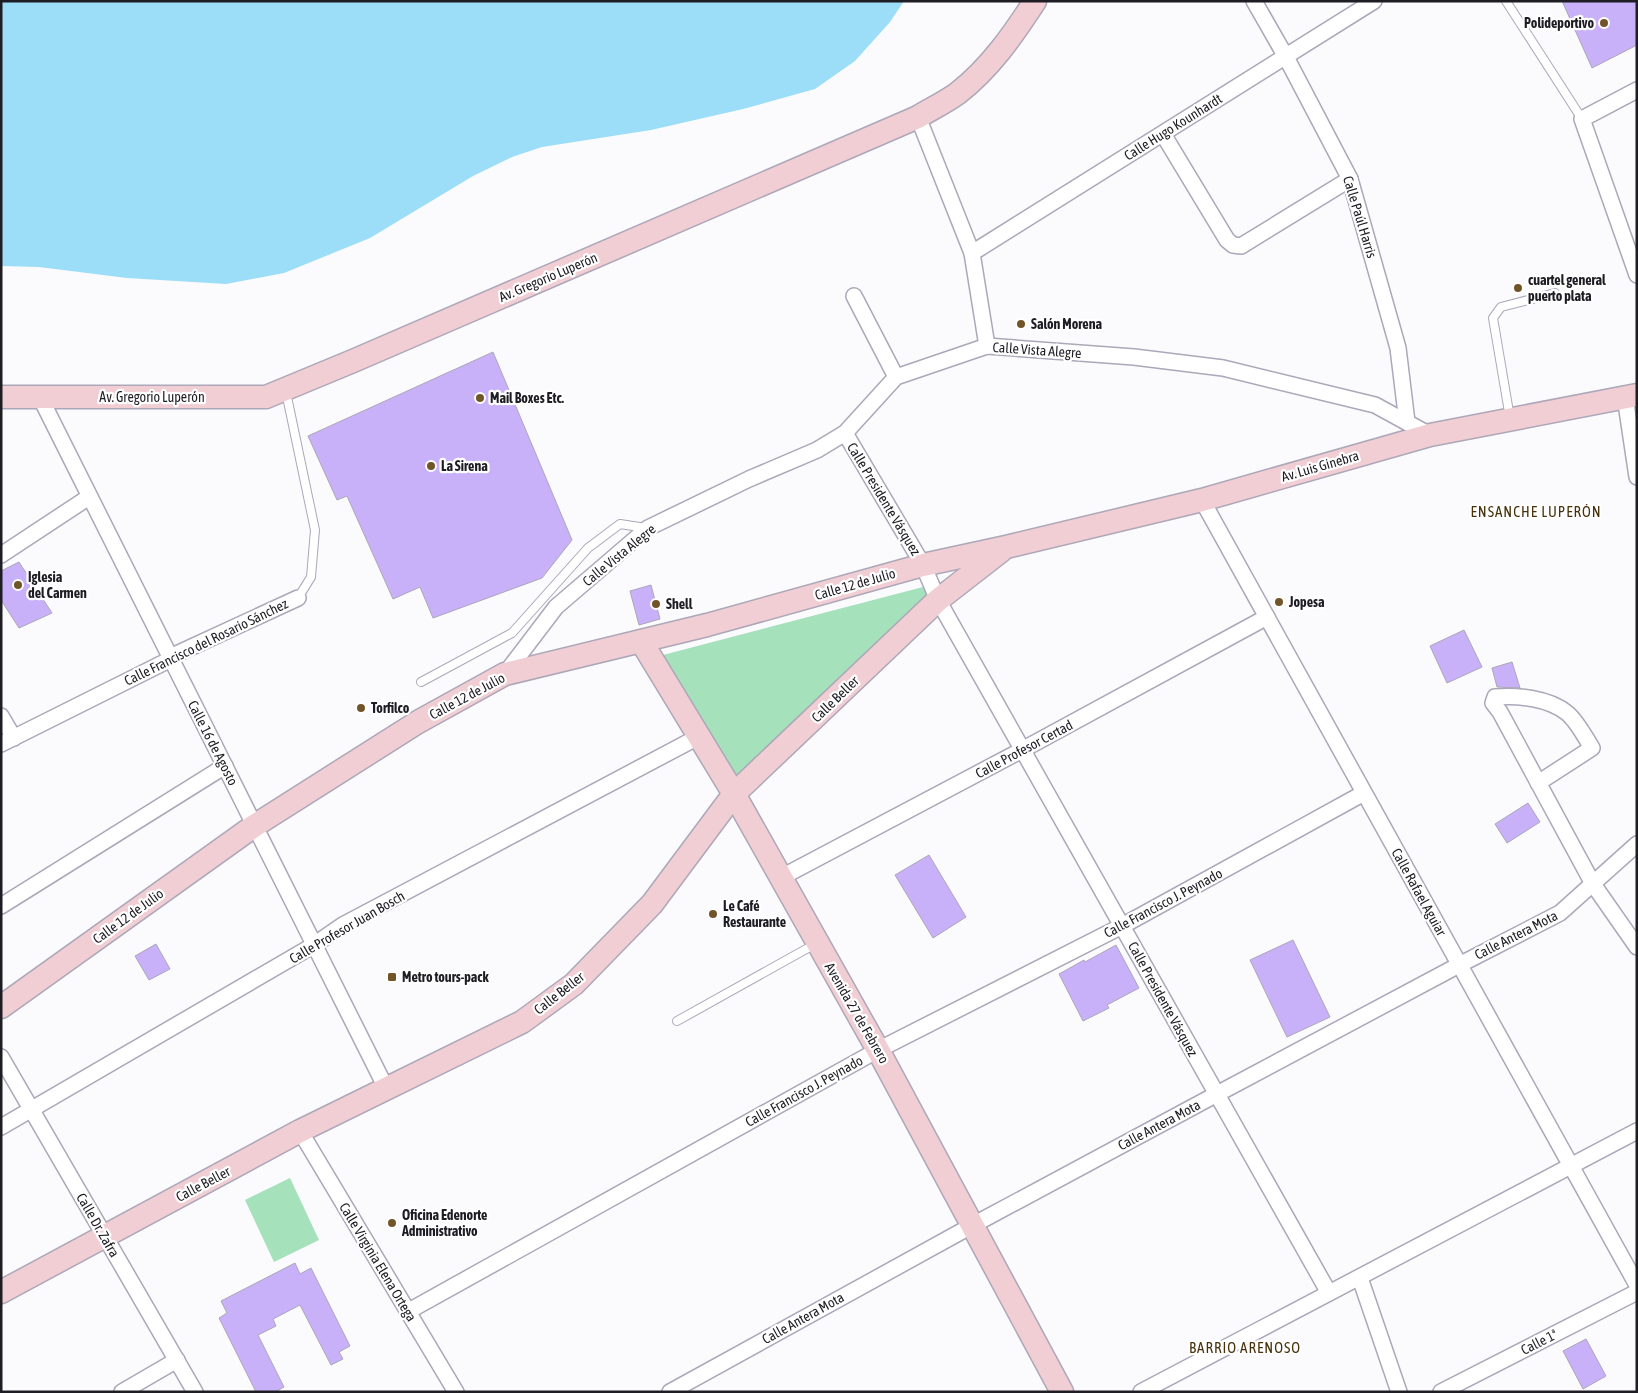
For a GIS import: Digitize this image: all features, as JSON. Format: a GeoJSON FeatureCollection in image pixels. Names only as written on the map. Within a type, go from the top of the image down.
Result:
{"type":"FeatureCollection","features":[{"type":"Feature","properties":{"kind":"street","name":"Av. Gregorio Luperón"},"geometry":{"type":"LineString","coordinates":[[1,397],[266,397],[918,117],[957,94],[984,71],[1014,35],[1035,1]]}},
{"type":"Feature","properties":{"kind":"street","name":"Calle Paúl Harris"},"geometry":{"type":"LineString","coordinates":[[1254,1],[1286,57],[1350,179],[1398,348],[1407,422]]}},
{"type":"Feature","properties":{"kind":"street","name":"Calle Hugo Kounhardt"},"geometry":{"type":"LineString","coordinates":[[972,253],[1374,1]]}},
{"type":"Feature","properties":{"kind":"street"},"geometry":{"type":"LineString","coordinates":[[1637,90],[1582,118],[1637,275]]}},
{"type":"Feature","properties":{"kind":"street"},"geometry":{"type":"LineString","coordinates":[[918,117],[972,253],[987,346]]}},
{"type":"Feature","properties":{"kind":"street"},"geometry":{"type":"LineString","coordinates":[[1163,134],[1227,240],[1232,245],[1241,246],[1350,179]]}},
{"type":"Feature","properties":{"kind":"street"},"geometry":{"type":"LineString","coordinates":[[854,296],[896,377]]}},
{"type":"Feature","properties":{"kind":"street","name":"Calle Vista Alegre"},"geometry":{"type":"LineString","coordinates":[[505,674],[556,607],[648,528],[749,479],[817,450],[845,433],[896,377],[987,346],[1134,357],[1223,368],[1375,405],[1430,435]]}},
{"type":"Feature","properties":{"kind":"street"},"geometry":{"type":"LineString","coordinates":[[1631,396],[1637,476]]}},
{"type":"Feature","properties":{"kind":"street","name":"Av. Luis Ginebra"},"geometry":{"type":"LineString","coordinates":[[1006,547],[1202,500],[1430,435],[1631,396]]}},
{"type":"Feature","properties":{"kind":"street","name":"Calle 16 de Agosto"},"geometry":{"type":"LineString","coordinates":[[40,397],[387,1090]]}},
{"type":"Feature","properties":{"kind":"street","name":"Calle Presidente Vásquez"},"geometry":{"type":"LineString","coordinates":[[845,433],[923,565],[938,600],[1329,1293]]}},
{"type":"Feature","properties":{"kind":"street"},"geometry":{"type":"LineString","coordinates":[[1,555],[89,497]]}},
{"type":"Feature","properties":{"kind":"street","name":"Calle Rafael Aguiar"},"geometry":{"type":"LineString","coordinates":[[1202,500],[1637,1285]]}},
{"type":"Feature","properties":{"kind":"street","name":"Calle 12 de Julio"},"geometry":{"type":"LineString","coordinates":[[1,1007],[254,826],[418,722],[505,674],[708,625],[923,565],[1006,547]]}},
{"type":"Feature","properties":{"kind":"street","name":"Calle Beller"},"geometry":{"type":"LineString","coordinates":[[1,1292],[300,1131],[387,1090],[522,1022],[574,984],[652,904],[734,794],[938,600],[1006,547]]}},
{"type":"Feature","properties":{"kind":"street","name":"Calle Francisco del Rosario Sánchez"},"geometry":{"type":"LineString","coordinates":[[7,741],[170,658],[298,598]]}},
{"type":"Feature","properties":{"kind":"street","name":"Calle Profesor Certad"},"geometry":{"type":"LineString","coordinates":[[780,878],[1267,617]]}},
{"type":"Feature","properties":{"kind":"street","name":"Avenida 27 de Febrero"},"geometry":{"type":"LineString","coordinates":[[641,640],[734,794],[878,1050],[1062,1392]]}},
{"type":"Feature","properties":{"kind":"street"},"geometry":{"type":"LineString","coordinates":[[1538,783],[1592,748],[1567,713],[1556,706],[1528,697],[1495,697],[1494,703],[1593,884],[1637,947]]}},
{"type":"Feature","properties":{"kind":"street"},"geometry":{"type":"LineString","coordinates":[[1,716],[7,741]]}},
{"type":"Feature","properties":{"kind":"street","name":"Calle Profesor Juan Bosch"},"geometry":{"type":"LineString","coordinates":[[1,1127],[314,945],[343,925],[698,737]]}},
{"type":"Feature","properties":{"kind":"street"},"geometry":{"type":"LineString","coordinates":[[1,906],[225,766]]}},
{"type":"Feature","properties":{"kind":"street","name":"Calle Francisco J. Peynado"},"geometry":{"type":"LineString","coordinates":[[407,1312],[878,1050],[1122,926],[1364,793]]}},
{"type":"Feature","properties":{"kind":"street","name":"Calle Antera Mota"},"geometry":{"type":"LineString","coordinates":[[670,1392],[1216,1094],[1459,964],[1560,913],[1637,844]]}},
{"type":"Feature","properties":{"kind":"street","name":"Calle Dr. Zafra"},"geometry":{"type":"LineString","coordinates":[[1,1058],[195,1392]]}},
{"type":"Feature","properties":{"kind":"street","name":"Calle Virginia Elena Ortega"},"geometry":{"type":"LineString","coordinates":[[300,1131],[456,1392]]}},
{"type":"Feature","properties":{"kind":"street"},"geometry":{"type":"LineString","coordinates":[[1141,1392],[1637,1131]]}},
{"type":"Feature","properties":{"kind":"street"},"geometry":{"type":"LineString","coordinates":[[1360,1278],[1399,1392]]}},
{"type":"Feature","properties":{"kind":"street","name":"Calle 1ª"},"geometry":{"type":"LineString","coordinates":[[1440,1392],[1637,1292]]}},
{"type":"Feature","properties":{"kind":"street"},"geometry":{"type":"LineString","coordinates":[[122,1392],[177,1360]]}},
{"type":"Feature","properties":{"kind":"lane"},"geometry":{"type":"LineString","coordinates":[[1506,1],[1582,118]]}},
{"type":"Feature","properties":{"kind":"lane"},"geometry":{"type":"LineString","coordinates":[[1510,420],[1493,318],[1501,307],[1555,293]]}},
{"type":"Feature","properties":{"kind":"lane","name":"Calle Francisco del Rosario Sánchez"},"geometry":{"type":"LineString","coordinates":[[286,389],[315,530],[311,577],[298,598]]}},
{"type":"Feature","properties":{"kind":"lane"},"geometry":{"type":"LineString","coordinates":[[420,682],[512,633],[588,548],[620,524],[648,528]]}},
{"type":"Feature","properties":{"kind":"lane"},"geometry":{"type":"LineString","coordinates":[[677,1021],[817,943]]}},
{"type":"Feature","properties":{"kind":"green space"},"geometry":{"type":"Polygon","coordinates":[[[969,575],[737,784],[663,655],[969,575]]]}},
{"type":"Feature","properties":{"kind":"green space"},"geometry":{"type":"Polygon","coordinates":[[[290,1178],[319,1240],[274,1262],[245,1200],[290,1178]]]}},
{"type":"Feature","properties":{"kind":"water"},"geometry":{"type":"Polygon","coordinates":[[[1,1],[904,1],[890,22],[855,61],[815,89],[743,109],[651,130],[542,147],[512,157],[473,176],[370,238],[284,273],[226,284],[127,278],[39,267],[1,266],[1,1]]]}},
{"type":"Feature","properties":{"kind":"building","name":"Polideportivo"},"geometry":{"type":"Polygon","coordinates":[[[1562,1],[1637,1],[1637,45],[1592,68],[1562,1]]]}},
{"type":"Feature","properties":{"kind":"building","name":"La Sirena"},"geometry":{"type":"Polygon","coordinates":[[[493,352],[572,540],[542,578],[433,618],[420,587],[393,599],[347,496],[337,500],[308,436],[493,352]]]}},
{"type":"Feature","properties":{"kind":"building","name":"Iglesia del Carmen"},"geometry":{"type":"Polygon","coordinates":[[[19,562],[52,613],[19,628],[1,600],[1,571],[19,562]]]}},
{"type":"Feature","properties":{"kind":"building"},"geometry":{"type":"Polygon","coordinates":[[[651,585],[660,619],[639,625],[630,591],[651,585]]]}},
{"type":"Feature","properties":{"kind":"building"},"geometry":{"type":"Polygon","coordinates":[[[1464,630],[1482,667],[1447,683],[1430,646],[1464,630]]]}},
{"type":"Feature","properties":{"kind":"building"},"geometry":{"type":"Polygon","coordinates":[[[1512,662],[1520,688],[1497,687],[1492,668],[1512,662]]]}},
{"type":"Feature","properties":{"kind":"building"},"geometry":{"type":"Polygon","coordinates":[[[1528,803],[1540,822],[1507,843],[1495,824],[1528,803]]]}},
{"type":"Feature","properties":{"kind":"building"},"geometry":{"type":"Polygon","coordinates":[[[929,855],[966,917],[933,938],[895,875],[929,855]]]}},
{"type":"Feature","properties":{"kind":"building"},"geometry":{"type":"Polygon","coordinates":[[[1293,940],[1330,1017],[1287,1037],[1250,960],[1293,940]]]}},
{"type":"Feature","properties":{"kind":"building"},"geometry":{"type":"Polygon","coordinates":[[[156,944],[170,969],[149,980],[135,956],[156,944]]]}},
{"type":"Feature","properties":{"kind":"building"},"geometry":{"type":"Polygon","coordinates":[[[1116,945],[1139,988],[1107,1005],[1109,1008],[1083,1021],[1059,974],[1116,945]]]}},
{"type":"Feature","properties":{"kind":"building"},"geometry":{"type":"Polygon","coordinates":[[[295,1263],[300,1274],[311,1268],[350,1346],[339,1352],[343,1359],[331,1365],[300,1305],[273,1319],[276,1326],[258,1335],[284,1387],[275,1392],[256,1392],[219,1318],[227,1313],[221,1301],[295,1263]]]}},
{"type":"Feature","properties":{"kind":"building"},"geometry":{"type":"Polygon","coordinates":[[[1586,1339],[1606,1376],[1583,1389],[1563,1351],[1586,1339]]]}},
{"type":"Feature","properties":{"kind":"place","name":"Polideportivo"},"geometry":{"type":"Point","coordinates":[1604,23]}},
{"type":"Feature","properties":{"kind":"place","name":"cuartel general puerto plata"},"geometry":{"type":"Point","coordinates":[1518,288]}},
{"type":"Feature","properties":{"kind":"place","name":"Salón Morena"},"geometry":{"type":"Point","coordinates":[1021,324]}},
{"type":"Feature","properties":{"kind":"place","name":"Mail Boxes Etc."},"geometry":{"type":"Point","coordinates":[480,398]}},
{"type":"Feature","properties":{"kind":"place","name":"La Sirena"},"geometry":{"type":"Point","coordinates":[431,466]}},
{"type":"Feature","properties":{"kind":"place","name":"Iglesia del Carmen"},"geometry":{"type":"Point","coordinates":[18,585]}},
{"type":"Feature","properties":{"kind":"place","name":"Jopesa"},"geometry":{"type":"Point","coordinates":[1279,602]}},
{"type":"Feature","properties":{"kind":"place","name":"Shell"},"geometry":{"type":"Point","coordinates":[656,604]}},
{"type":"Feature","properties":{"kind":"place","name":"Torfilco"},"geometry":{"type":"Point","coordinates":[361,708]}},
{"type":"Feature","properties":{"kind":"place","name":"Le Café Restaurante"},"geometry":{"type":"Point","coordinates":[713,914]}},
{"type":"Feature","properties":{"kind":"place","name":"Metro tours-pack"},"geometry":{"type":"Point","coordinates":[392,977]}},
{"type":"Feature","properties":{"kind":"place","name":"Oficina Edenorte Administrativo"},"geometry":{"type":"Point","coordinates":[392,1223]}},
{"type":"Feature","properties":{"kind":"district","name":"ENSANCHE LUPERÓN"},"geometry":{"type":"Point","coordinates":[1536,511]}},
{"type":"Feature","properties":{"kind":"district","name":"BARRIO ARENOSO"},"geometry":{"type":"Point","coordinates":[1245,1347]}}]}
